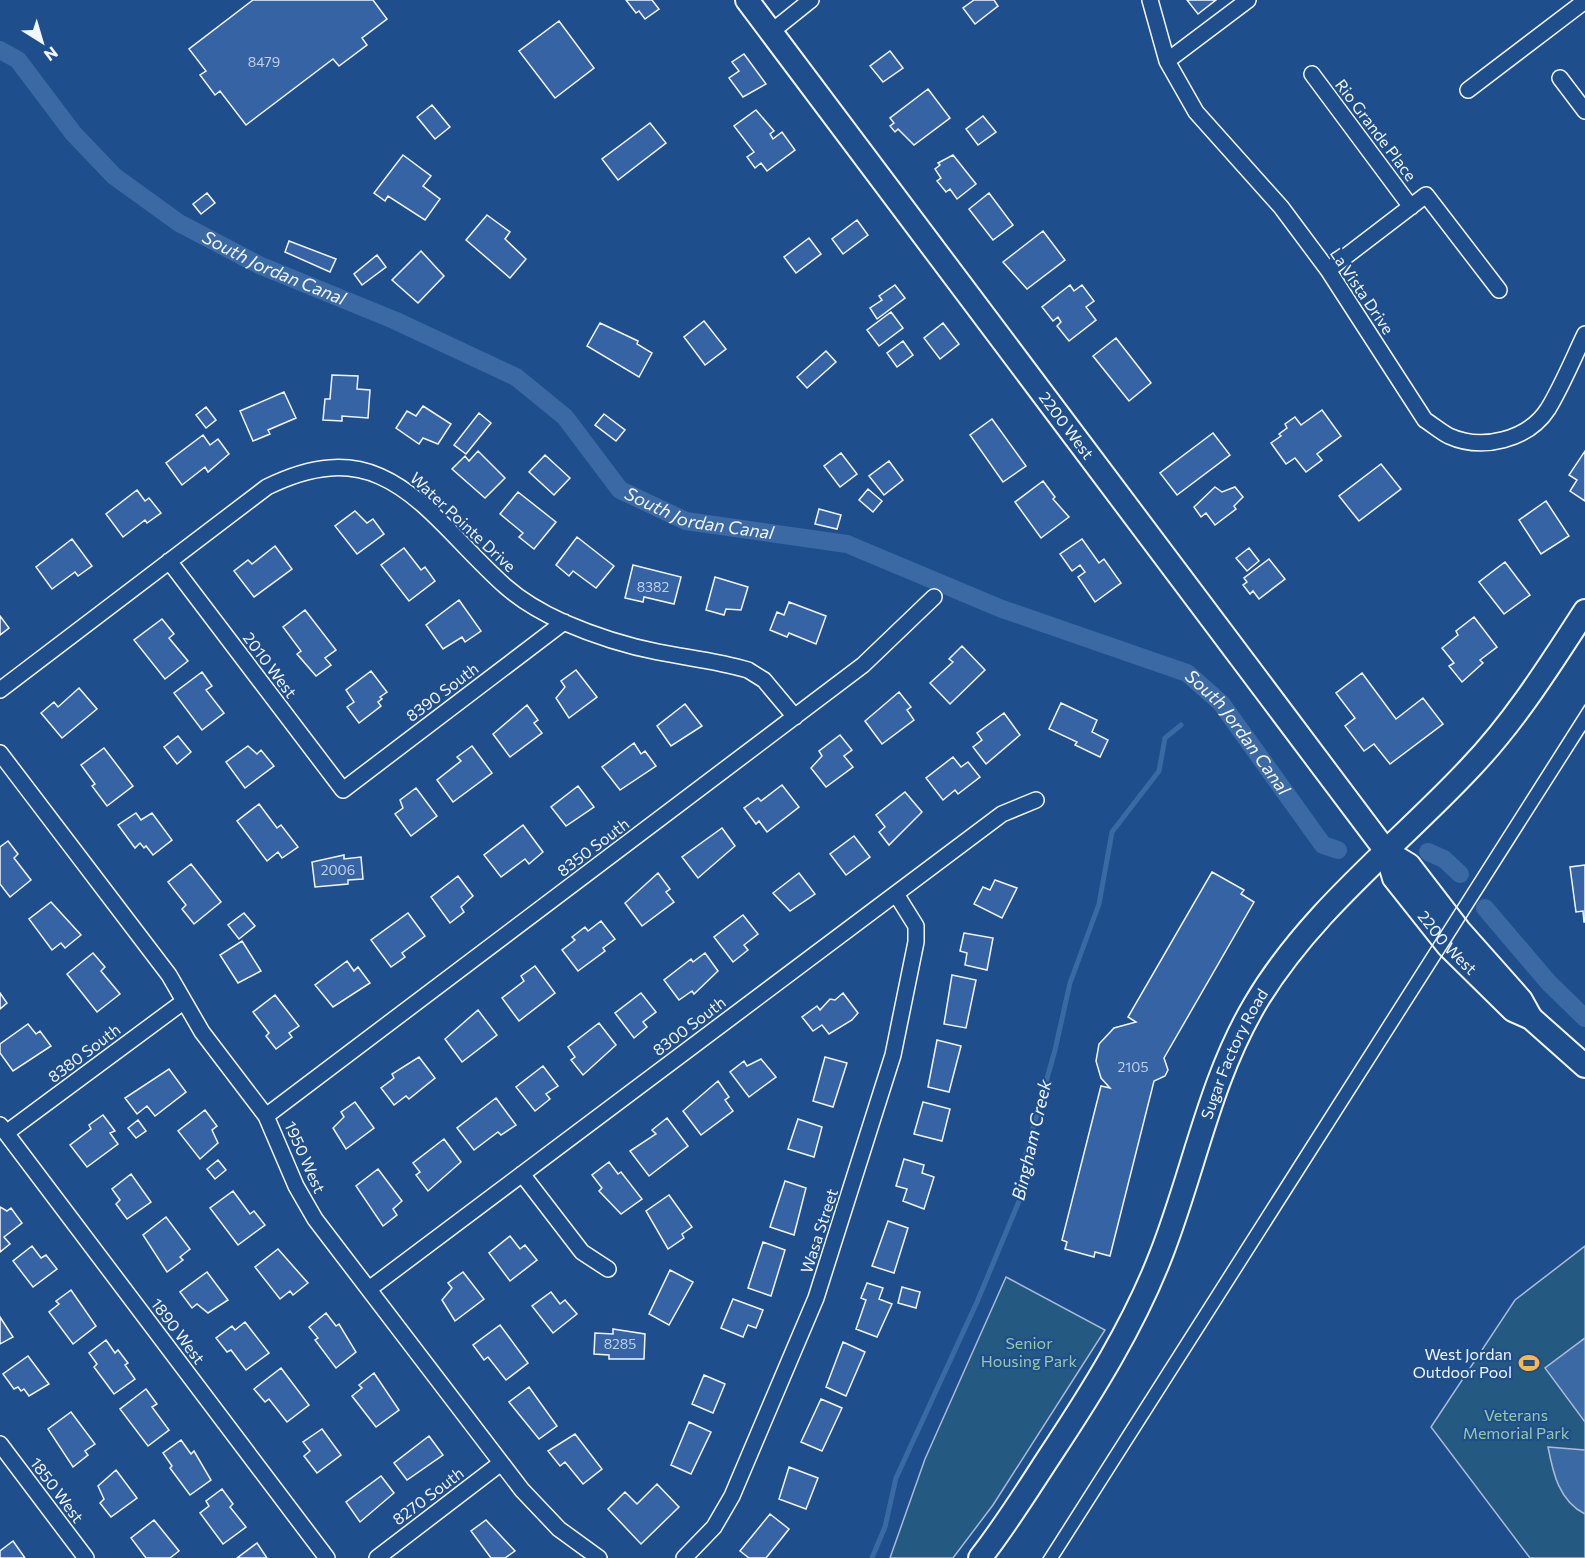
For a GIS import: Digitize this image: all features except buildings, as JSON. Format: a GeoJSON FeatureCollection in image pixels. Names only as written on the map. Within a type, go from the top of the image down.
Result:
{"type":"FeatureCollection","features":[{"type":"Feature","properties":{"kind":"street","name":"2200 West"},"geometry":{"type":"LineString","coordinates":[[747,0],[1386,850],[1394,878],[1448,946],[1513,1010],[1531,1018],[1585,1065]]}},
{"type":"Feature","properties":{"kind":"street"},"geometry":{"type":"LineString","coordinates":[[771,32],[811,0]]}},
{"type":"Feature","properties":{"kind":"street","name":"La Vista Drive"},"geometry":{"type":"LineString","coordinates":[[1150,0],[1167,61],[1196,112],[1281,207],[1328,270],[1425,420],[1449,436],[1477,443],[1512,438],[1532,425],[1547,411],[1585,334]]}},
{"type":"Feature","properties":{"kind":"street"},"geometry":{"type":"LineString","coordinates":[[1167,61],[1248,0]]}},
{"type":"Feature","properties":{"kind":"street"},"geometry":{"type":"LineString","coordinates":[[1468,90],[1585,1]]}},
{"type":"Feature","properties":{"kind":"street","name":"Rio Grande Place"},"geometry":{"type":"LineString","coordinates":[[1312,74],[1411,207]]}},
{"type":"Feature","properties":{"kind":"street"},"geometry":{"type":"LineString","coordinates":[[1560,78],[1585,111]]}},
{"type":"Feature","properties":{"kind":"street"},"geometry":{"type":"LineString","coordinates":[[1328,270],[1426,195],[1499,290]]}},
{"type":"Feature","properties":{"kind":"street","name":"Water Pointe Drive"},"geometry":{"type":"LineString","coordinates":[[0,690],[267,487],[293,475],[317,468],[344,466],[367,470],[390,480],[410,493],[507,588],[526,602],[564,622],[657,652],[726,663],[748,669],[764,680],[795,717]]}},
{"type":"Feature","properties":{"kind":"street","name":"2010 West"},"geometry":{"type":"LineString","coordinates":[[169,561],[343,790]]}},
{"type":"Feature","properties":{"kind":"street","name":"8350 South"},"geometry":{"type":"LineString","coordinates":[[266,1116],[863,665],[934,597]]}},
{"type":"Feature","properties":{"kind":"street","name":"Sugar Factory Road"},"geometry":{"type":"LineString","coordinates":[[980,1558],[1069,1427],[1144,1292],[1161,1254],[1212,1094],[1255,1005],[1298,943],[1386,850],[1454,785],[1490,745],[1541,678],[1585,611]]}},
{"type":"Feature","properties":{"kind":"street","name":"8390 South"},"geometry":{"type":"LineString","coordinates":[[343,790],[564,622]]}},
{"type":"Feature","properties":{"kind":"street","name":"1950 West"},"geometry":{"type":"LineString","coordinates":[[0,753],[169,975],[202,1032],[266,1116],[304,1201],[369,1289],[501,1464],[560,1529],[599,1558]]}},
{"type":"Feature","properties":{"kind":"street","name":"8300 South"},"geometry":{"type":"LineString","coordinates":[[369,1289],[1002,814],[1036,800]]}},
{"type":"Feature","properties":{"kind":"street","name":"Wasa Street"},"geometry":{"type":"LineString","coordinates":[[684,1558],[714,1527],[732,1496],[816,1298],[838,1231],[892,1055],[916,942],[915,926],[896,894]]}},
{"type":"Feature","properties":{"kind":"street","name":"8380 South"},"geometry":{"type":"LineString","coordinates":[[3,1129],[183,1002]]}},
{"type":"Feature","properties":{"kind":"street","name":"1890 West"},"geometry":{"type":"LineString","coordinates":[[3,1129],[327,1558]]}},
{"type":"Feature","properties":{"kind":"street"},"geometry":{"type":"LineString","coordinates":[[522,1174],[582,1252],[608,1269]]}},
{"type":"Feature","properties":{"kind":"street","name":"1850 West"},"geometry":{"type":"LineString","coordinates":[[0,1444],[86,1558]]}},
{"type":"Feature","properties":{"kind":"street","name":"8270 South"},"geometry":{"type":"LineString","coordinates":[[377,1558],[501,1464]]}},
{"type":"Feature","properties":{"kind":"green space","name":"Veterans Memorial Park"},"geometry":{"type":"Polygon","coordinates":[[[1585,1246],[1585,1558],[1530,1558],[1431,1427],[1515,1300],[1585,1246]]]}},
{"type":"Feature","properties":{"kind":"green space","name":"Senior Housing Park"},"geometry":{"type":"Polygon","coordinates":[[[1006,1277],[1105,1330],[993,1505],[953,1558],[890,1558],[925,1459],[1006,1277]]]}},
{"type":"Feature","properties":{"kind":"shaded area"},"geometry":{"type":"Polygon","coordinates":[[[1585,1338],[1585,1422],[1545,1368],[1585,1338]]]}},
{"type":"Feature","properties":{"kind":"shaded area"},"geometry":{"type":"Polygon","coordinates":[[[1548,1447],[1585,1450],[1585,1514],[1569,1502],[1563,1494],[1552,1467],[1548,1447]]]}},
{"type":"Feature","properties":{"kind":"waterway","name":"South Jordan Canal"},"geometry":{"type":"LineString","coordinates":[[0,50],[18,60],[73,133],[114,176],[179,223],[259,265],[394,320],[516,377],[565,417],[620,490],[686,521],[847,544],[1002,609],[1187,673],[1221,703],[1323,845],[1338,850]]}},
{"type":"Feature","properties":{"kind":"waterway","name":"Bingham Creek"},"geometry":{"type":"LineString","coordinates":[[872,1558],[885,1527],[896,1478],[977,1302],[1022,1194],[1026,1153],[1055,1050],[1070,983],[1099,904],[1112,832],[1159,771],[1165,738],[1181,725]]}},
{"type":"Feature","properties":{"kind":"waterway","name":"South Jordan Canal"},"geometry":{"type":"LineString","coordinates":[[1428,852],[1444,859],[1460,874]]}},
{"type":"Feature","properties":{"kind":"waterway","name":"South Jordan Canal"},"geometry":{"type":"LineString","coordinates":[[1485,908],[1549,983],[1585,1018]]}},
{"type":"Feature","properties":{"kind":"tram line"},"geometry":{"type":"LineString","coordinates":[[1043,1558],[1585,705]]}},
{"type":"Feature","properties":{"kind":"tram line"},"geometry":{"type":"LineString","coordinates":[[1059,1558],[1585,731]]}},
{"type":"Feature","properties":{"kind":"place","name":"West Jordan Outdoor Pool"},"geometry":{"type":"Point","coordinates":[1529,1363]}}]}
